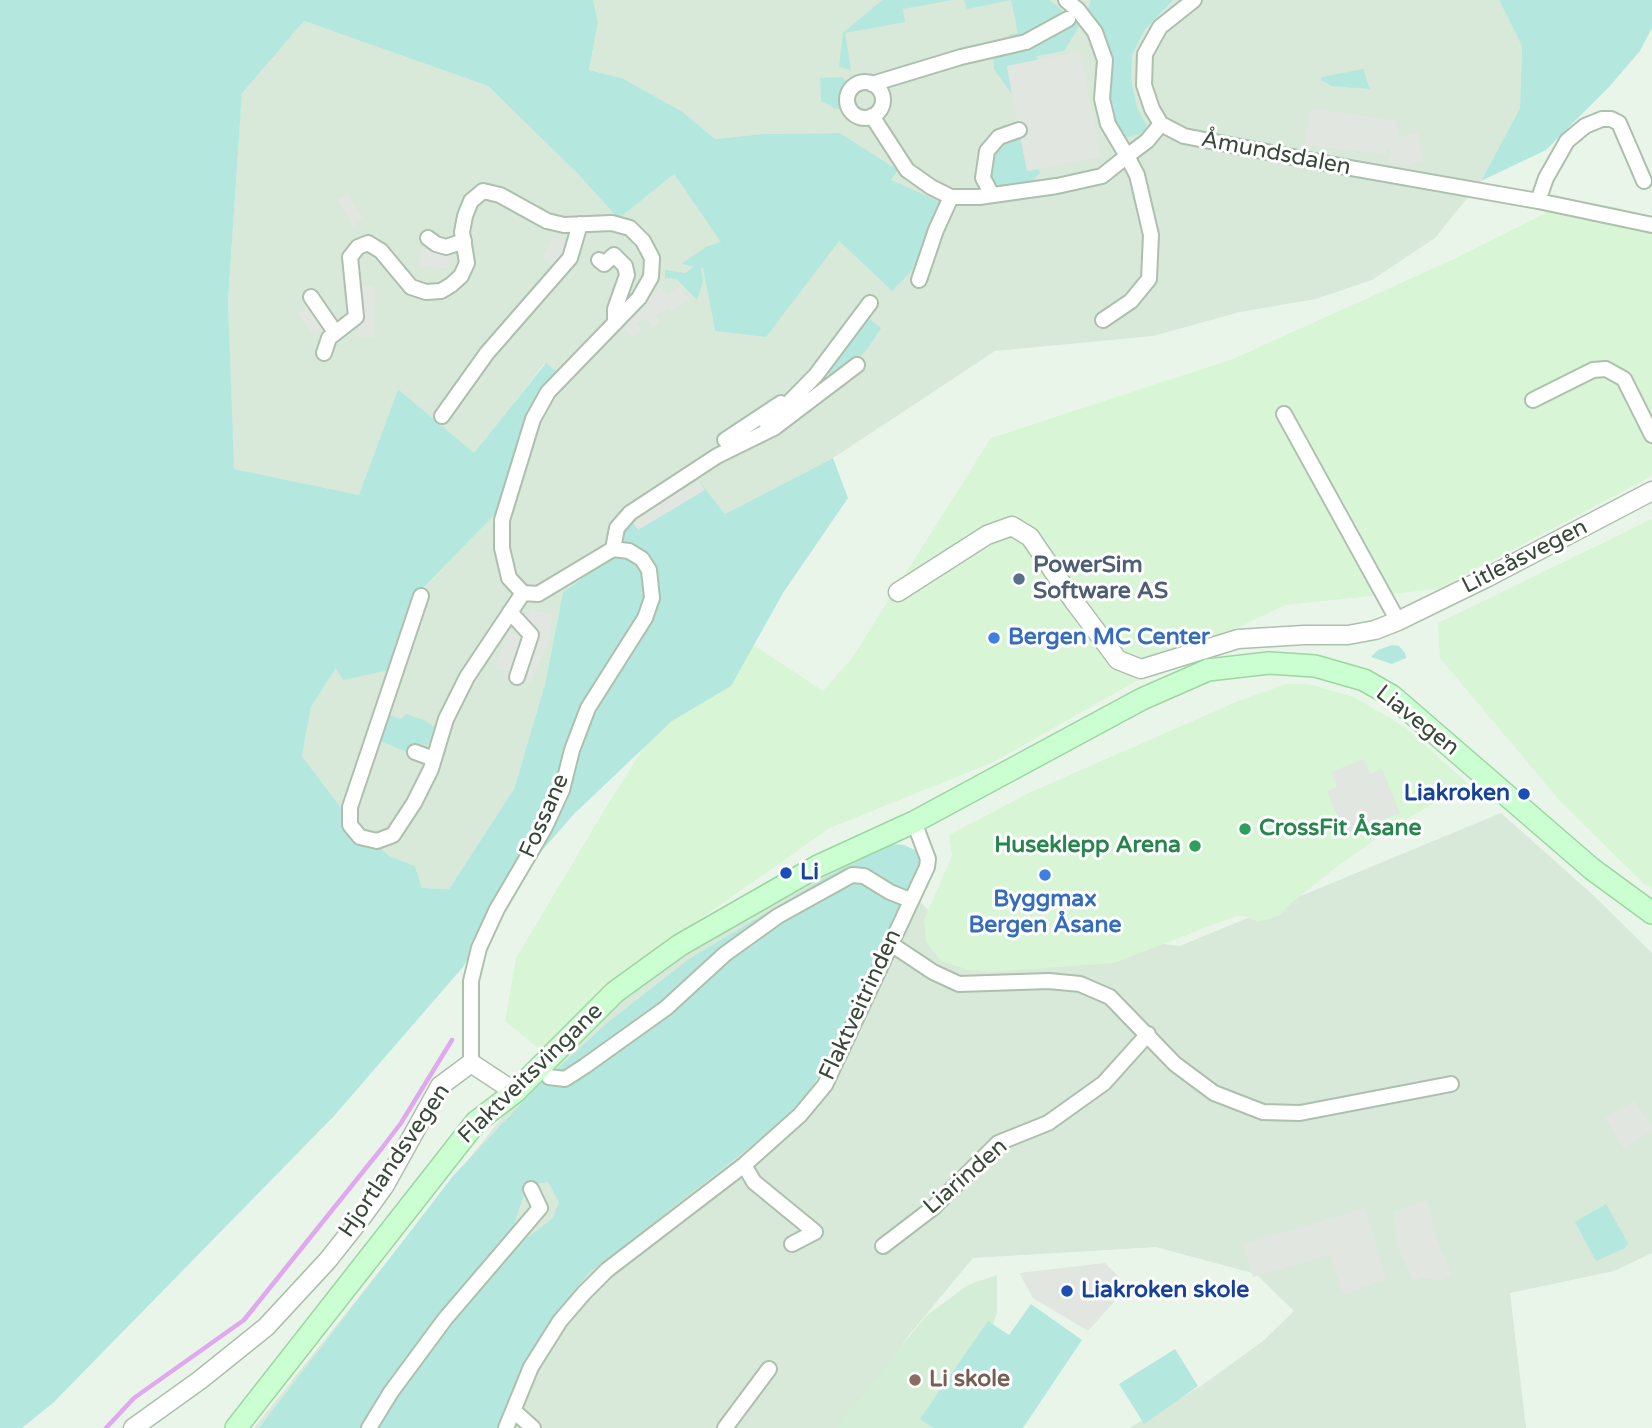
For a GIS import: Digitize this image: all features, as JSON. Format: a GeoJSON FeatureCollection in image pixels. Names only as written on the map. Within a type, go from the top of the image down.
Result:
{"type":"FeatureCollection","features":[{"type":"Feature","properties":{"kind":"main road","name":"Liavegen"},"geometry":{"type":"LineString","coordinates":[[914,822],[1142,699],[1209,670],[1269,663],[1315,666],[1364,680],[1392,696],[1592,869],[1652,913]]}},
{"type":"Feature","properties":{"kind":"main road","name":"Flaktveitsvingane"},"geometry":{"type":"LineString","coordinates":[[236,1428],[476,1122],[514,1092],[615,992],[680,945],[818,866],[914,822]]}},
{"type":"Feature","properties":{"kind":"street"},"geometry":{"type":"LineString","coordinates":[[1066,0],[1078,10],[1095,32],[1105,60],[1102,100],[1108,124],[1137,175],[1151,236],[1149,279],[1130,300],[1103,320]]}},
{"type":"Feature","properties":{"kind":"street"},"geometry":{"type":"LineString","coordinates":[[872,117],[907,170],[951,197],[992,195],[1058,186],[1102,176],[1147,141],[1161,124],[1152,109],[1144,85],[1145,54],[1160,27],[1194,0]]}},
{"type":"Feature","properties":{"kind":"street"},"geometry":{"type":"LineString","coordinates":[[872,84],[881,91],[883,103],[872,117],[856,115],[848,101],[854,86],[872,84],[961,57],[1026,43],[1068,19]]}},
{"type":"Feature","properties":{"kind":"street"},"geometry":{"type":"LineString","coordinates":[[1538,201],[1546,178],[1567,141],[1585,126],[1602,119],[1619,123],[1644,181]]}},
{"type":"Feature","properties":{"kind":"street","name":"Åmundsdalen"},"geometry":{"type":"LineString","coordinates":[[1161,124],[1184,136],[1207,142],[1538,201],[1652,225]]}},
{"type":"Feature","properties":{"kind":"street"},"geometry":{"type":"LineString","coordinates":[[992,195],[983,178],[987,151],[999,137],[1019,130]]}},
{"type":"Feature","properties":{"kind":"street"},"geometry":{"type":"LineString","coordinates":[[324,353],[329,338],[356,317],[350,257],[358,247],[368,243],[381,251],[411,287],[426,292],[441,290],[452,285],[461,276],[467,263],[462,232],[465,216],[471,201],[484,191],[500,195],[547,221],[564,225],[612,223],[629,228],[643,241],[652,257],[651,277],[639,298],[548,392],[533,419],[502,520],[502,548],[509,578],[523,593],[538,594],[613,549],[617,528],[630,513],[717,456],[774,428],[857,365]]}},
{"type":"Feature","properties":{"kind":"street"},"geometry":{"type":"LineString","coordinates":[[919,280],[936,230],[951,197]]}},
{"type":"Feature","properties":{"kind":"street"},"geometry":{"type":"LineString","coordinates":[[442,416],[487,354],[570,258],[580,224]]}},
{"type":"Feature","properties":{"kind":"street"},"geometry":{"type":"LineString","coordinates":[[428,238],[446,247],[464,241]]}},
{"type":"Feature","properties":{"kind":"street"},"geometry":{"type":"LineString","coordinates":[[598,260],[604,264],[614,255],[625,266],[627,275],[615,309],[615,323]]}},
{"type":"Feature","properties":{"kind":"street"},"geometry":{"type":"LineString","coordinates":[[311,297],[335,332]]}},
{"type":"Feature","properties":{"kind":"street"},"geometry":{"type":"LineString","coordinates":[[756,436],[816,375],[870,303]]}},
{"type":"Feature","properties":{"kind":"street"},"geometry":{"type":"LineString","coordinates":[[1533,400],[1593,370],[1606,369],[1624,379],[1652,435]]}},
{"type":"Feature","properties":{"kind":"street"},"geometry":{"type":"LineString","coordinates":[[726,439],[776,405],[792,399]]}},
{"type":"Feature","properties":{"kind":"street"},"geometry":{"type":"LineString","coordinates":[[1284,414],[1398,621]]}},
{"type":"Feature","properties":{"kind":"street","name":"Litleåsvegen"},"geometry":{"type":"LineString","coordinates":[[898,592],[987,535],[1012,526],[1030,537],[1118,660],[1141,669],[1238,639],[1348,635],[1375,631],[1488,577],[1652,491]]}},
{"type":"Feature","properties":{"kind":"street","name":"Fossane"},"geometry":{"type":"LineString","coordinates":[[471,1063],[471,981],[479,948],[562,790],[572,750],[588,708],[645,618],[652,598],[649,570],[642,559],[629,551],[613,549]]}},
{"type":"Feature","properties":{"kind":"street"},"geometry":{"type":"LineString","coordinates":[[421,596],[350,807],[350,825],[360,837],[377,841],[393,835],[414,803],[434,759],[446,719],[467,677],[523,593]]}},
{"type":"Feature","properties":{"kind":"street"},"geometry":{"type":"LineString","coordinates":[[510,612],[531,635],[517,677]]}},
{"type":"Feature","properties":{"kind":"street"},"geometry":{"type":"LineString","coordinates":[[415,752],[434,759]]}},
{"type":"Feature","properties":{"kind":"street","name":"Flaktveitrinden"},"geometry":{"type":"LineString","coordinates":[[506,1428],[531,1367],[560,1321],[584,1293],[607,1270],[744,1166],[800,1115],[825,1085],[910,900],[923,878],[928,859],[914,822]]}},
{"type":"Feature","properties":{"kind":"street","name":"Flaktveitsvingane"},"geometry":{"type":"LineString","coordinates":[[549,1077],[565,1079],[585,1066],[666,1008],[725,954],[778,916],[852,875],[864,876],[890,892],[910,900]]}},
{"type":"Feature","properties":{"kind":"street"},"geometry":{"type":"LineString","coordinates":[[891,944],[933,972],[959,984],[982,985],[1014,981],[1080,984],[1110,997],[1175,1064],[1214,1093],[1263,1112],[1300,1113],[1451,1083]]}},
{"type":"Feature","properties":{"kind":"street","name":"Liarinden"},"geometry":{"type":"LineString","coordinates":[[883,1246],[934,1207],[998,1143],[1048,1123],[1104,1083],[1148,1034]]}},
{"type":"Feature","properties":{"kind":"street"},"geometry":{"type":"LineString","coordinates":[[471,1063],[514,1092]]}},
{"type":"Feature","properties":{"kind":"street","name":"Hjortlandsvegen"},"geometry":{"type":"LineString","coordinates":[[134,1428],[266,1327],[328,1260],[362,1217],[407,1149],[440,1086],[471,1063]]}},
{"type":"Feature","properties":{"kind":"street"},"geometry":{"type":"LineString","coordinates":[[744,1166],[754,1182],[815,1231],[792,1244]]}},
{"type":"Feature","properties":{"kind":"street"},"geometry":{"type":"LineString","coordinates":[[369,1428],[391,1392],[445,1319],[540,1208],[531,1189]]}},
{"type":"Feature","properties":{"kind":"street"},"geometry":{"type":"LineString","coordinates":[[725,1428],[769,1369]]}},
{"type":"Feature","properties":{"kind":"street"},"geometry":{"type":"LineString","coordinates":[[514,1410],[533,1428]]}},
{"type":"Feature","properties":{"kind":"shaded area"},"geometry":{"type":"Polygon","coordinates":[[[0,0],[593,0],[598,22],[589,70],[622,78],[683,112],[715,139],[763,134],[840,133],[898,170],[891,180],[943,203],[926,256],[892,291],[839,241],[766,337],[715,331],[703,268],[703,282],[697,300],[677,279],[665,278],[665,270],[685,273],[694,267],[681,264],[706,247],[721,242],[674,174],[622,216],[616,216],[578,174],[488,86],[304,21],[242,93],[228,301],[234,469],[359,495],[398,389],[474,453],[546,363],[559,374],[535,418],[511,498],[421,590],[389,670],[343,680],[336,668],[311,707],[302,756],[351,821],[389,856],[415,866],[422,888],[449,889],[514,789],[545,684],[563,592],[614,556],[622,518],[692,472],[725,514],[833,458],[848,498],[783,593],[731,686],[672,721],[574,814],[505,893],[463,967],[334,1116],[53,1403],[22,1428],[0,1428],[0,0]]]}},
{"type":"Feature","properties":{"kind":"shaded area"},"geometry":{"type":"Polygon","coordinates":[[[593,0],[1499,0],[1522,46],[1520,108],[1481,181],[1435,238],[1372,280],[1316,299],[1240,312],[1153,336],[995,351],[833,458],[725,514],[691,472],[614,556],[563,592],[545,684],[514,789],[449,889],[422,888],[415,866],[389,857],[351,821],[302,756],[311,707],[336,668],[421,590],[511,498],[545,363],[474,454],[398,389],[359,495],[233,469],[228,301],[242,92],[304,21],[488,86],[578,174],[616,216],[622,216],[674,174],[722,242],[683,265],[703,268],[715,331],[839,241],[892,291],[890,180],[898,170],[840,133],[763,134],[715,139],[683,112],[622,78],[589,70],[598,22],[593,0]]]}},
{"type":"Feature","properties":{"kind":"shaded area"},"geometry":{"type":"Polygon","coordinates":[[[882,0],[953,0],[903,9],[905,22],[845,33],[851,70],[839,67],[843,33],[882,0]]]}},
{"type":"Feature","properties":{"kind":"shaded area"},"geometry":{"type":"Polygon","coordinates":[[[964,0],[1011,0],[967,9],[964,0]]]}},
{"type":"Feature","properties":{"kind":"shaded area"},"geometry":{"type":"Polygon","coordinates":[[[1011,0],[1049,0],[1065,15],[1010,43],[1009,35],[1018,33],[1011,0]]]}},
{"type":"Feature","properties":{"kind":"shaded area"},"geometry":{"type":"Polygon","coordinates":[[[1091,0],[1173,0],[1145,29],[1132,55],[1131,80],[1137,108],[1147,126],[1142,134],[1127,137],[1117,129],[1108,109],[1107,94],[1087,12],[1091,0]]]}},
{"type":"Feature","properties":{"kind":"shaded area"},"geometry":{"type":"Polygon","coordinates":[[[1499,0],[1652,0],[1652,28],[1640,51],[1609,87],[1546,150],[1481,181],[1520,108],[1522,46],[1499,0]]]}},
{"type":"Feature","properties":{"kind":"shaded area"},"geometry":{"type":"Polygon","coordinates":[[[1072,18],[1080,25],[1064,51],[1007,66],[1012,94],[994,69],[993,53],[1072,18]]]}},
{"type":"Feature","properties":{"kind":"shaded area"},"geometry":{"type":"Polygon","coordinates":[[[1080,51],[1101,157],[1027,171],[1007,66],[1080,51]]]}},
{"type":"Feature","properties":{"kind":"shaded area"},"geometry":{"type":"Polygon","coordinates":[[[1363,69],[1370,89],[1332,86],[1321,80],[1322,77],[1363,69]]]}},
{"type":"Feature","properties":{"kind":"shaded area"},"geometry":{"type":"Polygon","coordinates":[[[842,77],[847,82],[845,99],[851,112],[821,101],[820,78],[842,77]]]}},
{"type":"Feature","properties":{"kind":"shaded area"},"geometry":{"type":"Polygon","coordinates":[[[1311,108],[1396,121],[1398,137],[1418,132],[1423,161],[1409,165],[1387,163],[1391,154],[1389,146],[1385,154],[1305,145],[1311,108]]]}},
{"type":"Feature","properties":{"kind":"shaded area"},"geometry":{"type":"Polygon","coordinates":[[[1020,135],[1027,171],[1039,169],[1040,173],[1031,182],[1001,187],[992,181],[988,171],[991,153],[1003,141],[1020,135]]]}},
{"type":"Feature","properties":{"kind":"shaded area"},"geometry":{"type":"Polygon","coordinates":[[[348,193],[363,219],[354,228],[337,200],[348,193]]]}},
{"type":"Feature","properties":{"kind":"shaded area"},"geometry":{"type":"Polygon","coordinates":[[[1571,200],[1616,207],[1652,217],[1652,476],[1438,589],[1285,605],[1191,650],[994,762],[830,828],[643,959],[540,1050],[505,1021],[516,958],[673,702],[749,642],[823,691],[852,658],[991,438],[1233,359],[1454,259],[1571,200]]]}},
{"type":"Feature","properties":{"kind":"shaded area"},"geometry":{"type":"Polygon","coordinates":[[[553,237],[568,241],[554,269],[543,257],[553,237]]]}},
{"type":"Feature","properties":{"kind":"shaded area"},"geometry":{"type":"Polygon","coordinates":[[[421,249],[449,250],[450,268],[420,267],[421,249]]]}},
{"type":"Feature","properties":{"kind":"shaded area"},"geometry":{"type":"Polygon","coordinates":[[[358,282],[375,288],[374,337],[358,338],[358,282]]]}},
{"type":"Feature","properties":{"kind":"shaded area"},"geometry":{"type":"Polygon","coordinates":[[[661,286],[668,295],[679,286],[689,298],[671,312],[668,308],[656,316],[660,322],[653,327],[644,318],[637,324],[642,330],[633,338],[621,326],[661,286]]]}},
{"type":"Feature","properties":{"kind":"shaded area"},"geometry":{"type":"Polygon","coordinates":[[[309,304],[324,330],[314,337],[298,314],[309,304]]]}},
{"type":"Feature","properties":{"kind":"shaded area"},"geometry":{"type":"Polygon","coordinates":[[[866,316],[881,328],[868,348],[852,366],[830,375],[823,372],[866,316]]]}},
{"type":"Feature","properties":{"kind":"shaded area"},"geometry":{"type":"Polygon","coordinates":[[[698,480],[705,490],[638,530],[631,520],[698,480]]]}},
{"type":"Feature","properties":{"kind":"shaded area"},"geometry":{"type":"Polygon","coordinates":[[[1652,519],[1652,888],[1644,884],[1559,800],[1440,658],[1438,623],[1652,519]]]}},
{"type":"Feature","properties":{"kind":"shaded area"},"geometry":{"type":"Polygon","coordinates":[[[531,610],[553,614],[548,645],[530,684],[504,676],[505,671],[494,667],[508,633],[515,635],[531,610]]]}},
{"type":"Feature","properties":{"kind":"shaded area"},"geometry":{"type":"Polygon","coordinates":[[[1392,645],[1399,646],[1406,658],[1392,664],[1371,657],[1378,650],[1392,645]]]}},
{"type":"Feature","properties":{"kind":"shaded area"},"geometry":{"type":"Polygon","coordinates":[[[1286,684],[1308,684],[1354,697],[1405,727],[1468,784],[1393,827],[1339,865],[1279,916],[1258,922],[1246,916],[1236,916],[1114,963],[992,972],[969,970],[941,961],[926,942],[924,920],[952,856],[949,835],[1031,792],[1236,702],[1286,684]]]}},
{"type":"Feature","properties":{"kind":"shaded area"},"geometry":{"type":"Polygon","coordinates":[[[387,714],[401,719],[406,714],[434,727],[428,745],[412,743],[407,752],[377,740],[387,714]]]}},
{"type":"Feature","properties":{"kind":"shaded area"},"geometry":{"type":"Polygon","coordinates":[[[1364,759],[1370,774],[1382,769],[1400,813],[1345,835],[1327,791],[1337,787],[1331,772],[1364,759]]]}},
{"type":"Feature","properties":{"kind":"shaded area"},"geometry":{"type":"Polygon","coordinates":[[[1501,813],[1592,894],[1652,953],[1652,1253],[1614,1271],[1510,1293],[1526,1428],[1129,1428],[1201,1386],[1263,1341],[1294,1311],[1256,1274],[1156,1247],[973,1258],[909,1335],[846,1428],[254,1428],[568,1035],[644,964],[861,841],[933,915],[1180,946],[1501,813]]]}},
{"type":"Feature","properties":{"kind":"shaded area"},"geometry":{"type":"Polygon","coordinates":[[[892,844],[915,850],[922,867],[895,919],[847,1027],[806,1097],[759,1140],[589,1273],[557,1311],[526,1364],[497,1428],[373,1428],[452,1318],[506,1254],[553,1218],[559,1202],[548,1182],[527,1185],[511,1234],[415,1351],[367,1415],[364,1428],[259,1428],[453,1176],[535,1089],[606,1024],[689,959],[826,877],[892,844]]]}},
{"type":"Feature","properties":{"kind":"shaded area"},"geometry":{"type":"Polygon","coordinates":[[[1635,1100],[1652,1131],[1624,1149],[1605,1118],[1635,1100]]]}},
{"type":"Feature","properties":{"kind":"shaded area"},"geometry":{"type":"Polygon","coordinates":[[[1427,1200],[1436,1237],[1452,1276],[1441,1281],[1423,1278],[1413,1282],[1398,1247],[1393,1212],[1427,1200]]]}},
{"type":"Feature","properties":{"kind":"shaded area"},"geometry":{"type":"Polygon","coordinates":[[[1606,1204],[1628,1243],[1625,1248],[1596,1261],[1575,1222],[1606,1204]]]}},
{"type":"Feature","properties":{"kind":"shaded area"},"geometry":{"type":"Polygon","coordinates":[[[1365,1208],[1386,1279],[1343,1295],[1330,1255],[1253,1277],[1243,1244],[1365,1208]]]}},
{"type":"Feature","properties":{"kind":"shaded area"},"geometry":{"type":"Polygon","coordinates":[[[1105,1263],[1119,1277],[1114,1302],[1088,1331],[1033,1298],[1019,1273],[1105,1263]]]}},
{"type":"Feature","properties":{"kind":"shaded area","name":"Li skole"},"geometry":{"type":"Polygon","coordinates":[[[997,1275],[997,1313],[993,1324],[926,1423],[933,1428],[835,1428],[926,1316],[968,1285],[997,1275]]]}},
{"type":"Feature","properties":{"kind":"shaded area"},"geometry":{"type":"Polygon","coordinates":[[[1031,1304],[1082,1340],[1023,1428],[933,1428],[920,1419],[988,1321],[1009,1335],[1031,1304]]]}},
{"type":"Feature","properties":{"kind":"shaded area"},"geometry":{"type":"Polygon","coordinates":[[[1175,1349],[1198,1386],[1144,1424],[1119,1384],[1175,1349]]]}},
{"type":"Feature","properties":{"kind":"waterway"},"geometry":{"type":"LineString","coordinates":[[106,1428],[134,1398],[244,1320],[401,1123],[452,1040]]}},
{"type":"Feature","properties":{"kind":"place","name":"PowerSim Software AS"},"geometry":{"type":"Point","coordinates":[1019,579]}},
{"type":"Feature","properties":{"kind":"place","name":"Bergen MC Center"},"geometry":{"type":"Point","coordinates":[994,638]}},
{"type":"Feature","properties":{"kind":"place","name":"Liakroken"},"geometry":{"type":"Point","coordinates":[1524,794]}},
{"type":"Feature","properties":{"kind":"place","name":"CrossFit Åsane"},"geometry":{"type":"Point","coordinates":[1245,829]}},
{"type":"Feature","properties":{"kind":"place","name":"Huseklepp Arena"},"geometry":{"type":"Point","coordinates":[1195,846]}},
{"type":"Feature","properties":{"kind":"place","name":"Li"},"geometry":{"type":"Point","coordinates":[786,873]}},
{"type":"Feature","properties":{"kind":"place","name":"Byggmax Bergen Åsane"},"geometry":{"type":"Point","coordinates":[1045,875]}},
{"type":"Feature","properties":{"kind":"place","name":"Liakroken skole"},"geometry":{"type":"Point","coordinates":[1067,1291]}},
{"type":"Feature","properties":{"kind":"place","name":"Li skole"},"geometry":{"type":"Point","coordinates":[915,1380]}}]}
